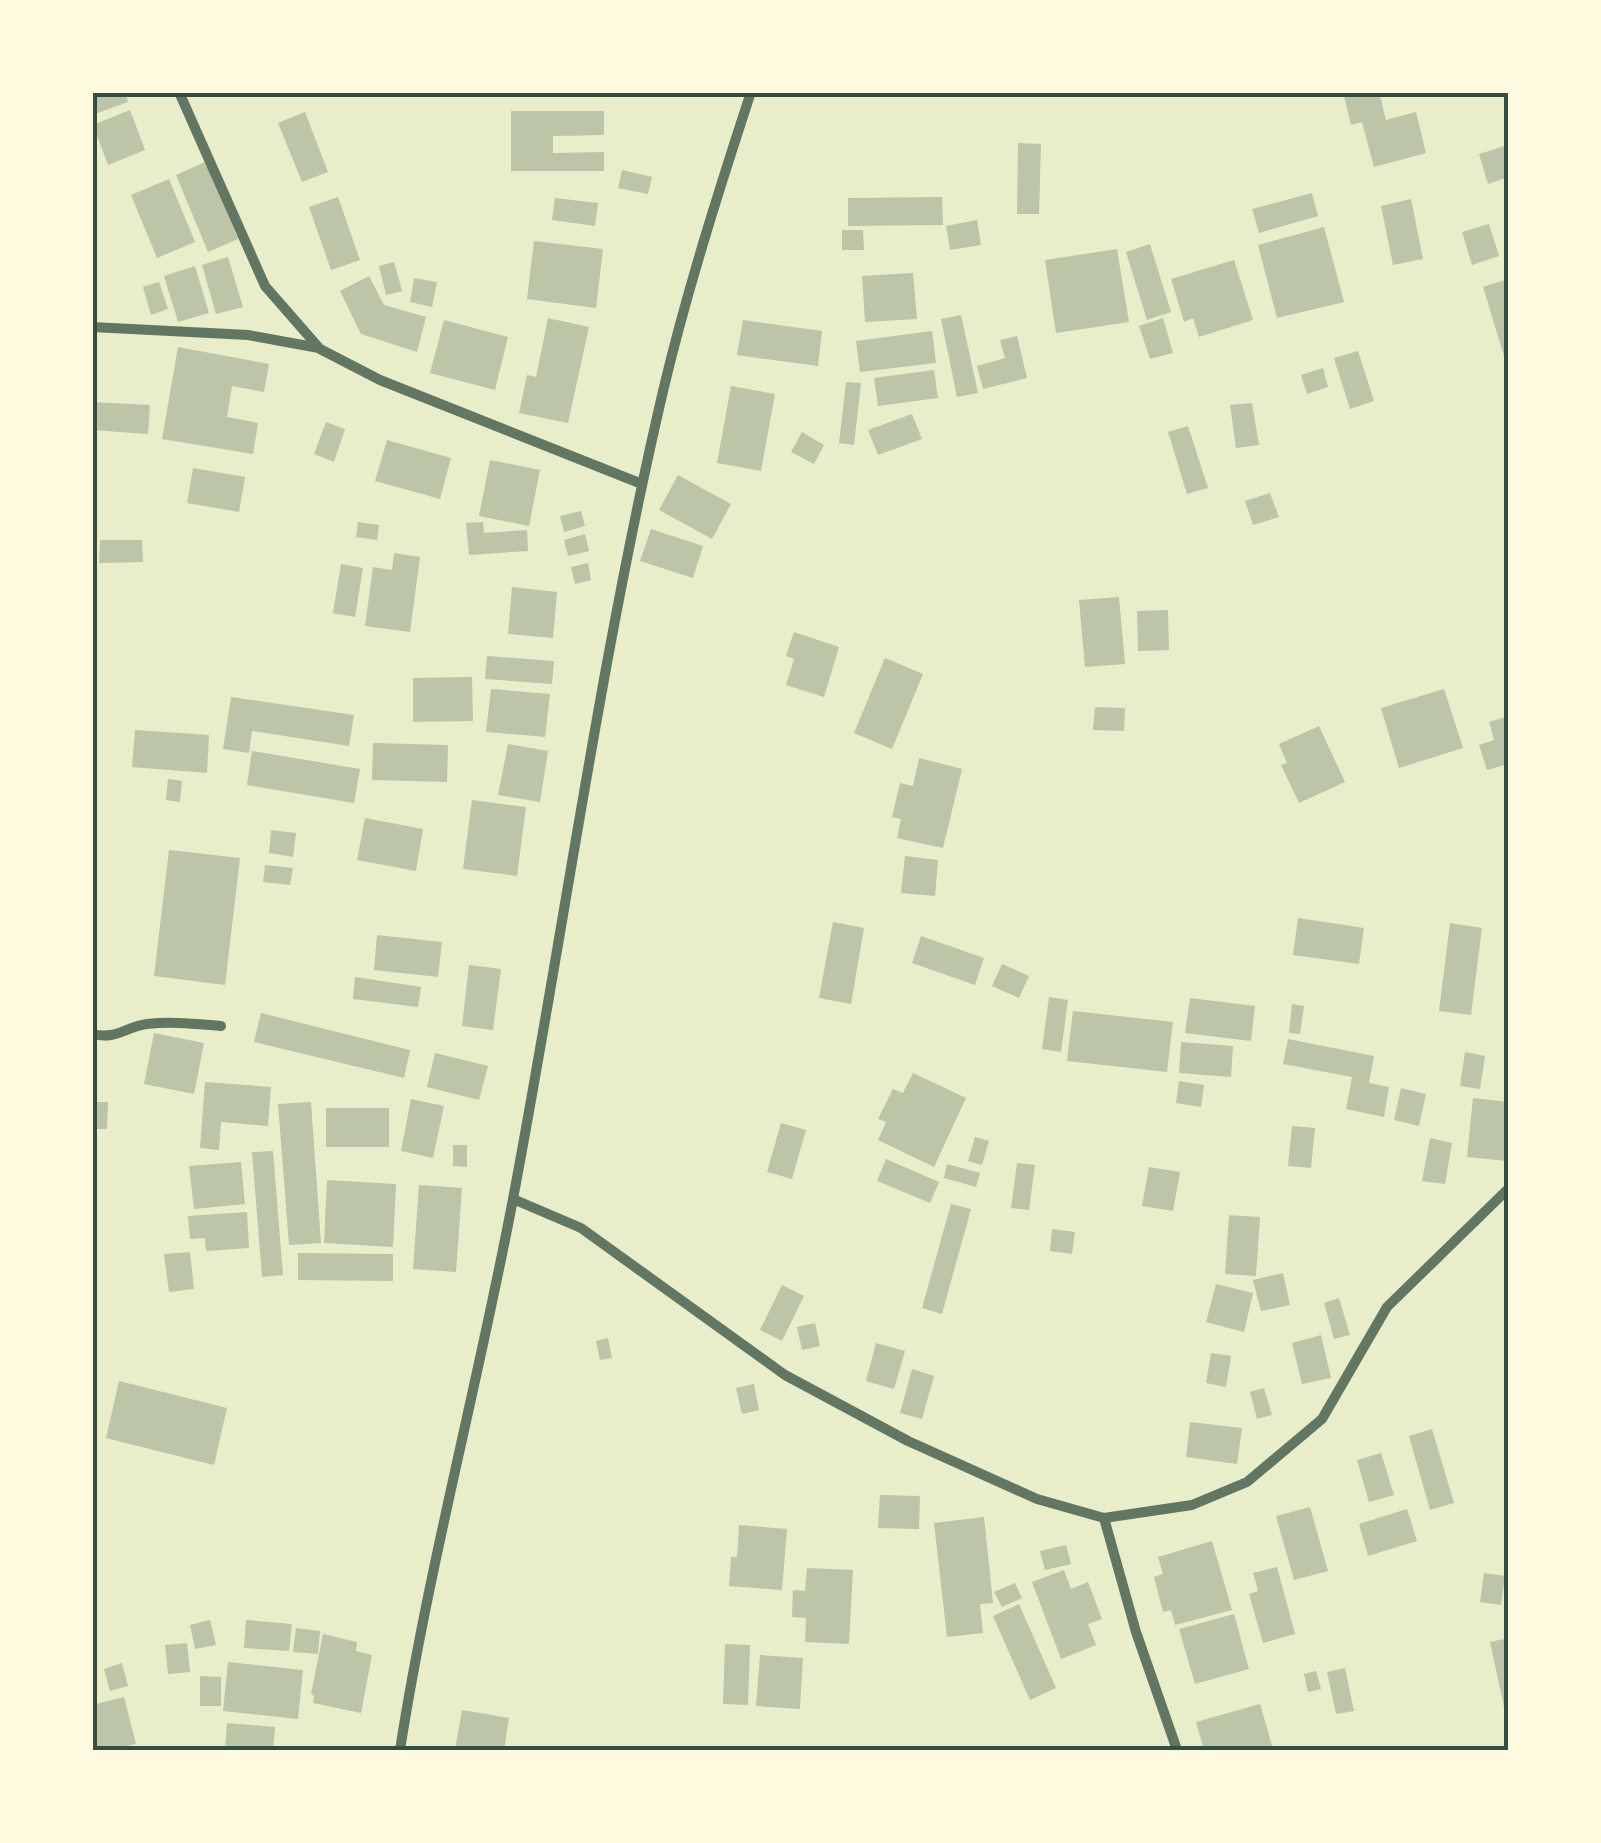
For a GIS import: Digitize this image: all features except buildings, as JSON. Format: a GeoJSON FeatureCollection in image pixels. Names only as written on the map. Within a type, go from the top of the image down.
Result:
{"type":"FeatureCollection","features":[{"type":"Feature","properties":{"kind":"street"},"geometry":{"type":"LineString","coordinates":[[179,92],[265,286],[320,348]]}},
{"type":"Feature","properties":{"kind":"street"},"geometry":{"type":"LineString","coordinates":[[400,1750],[414,1666],[513,1199],[587,769],[642,484],[699,254],[751,92]]}},
{"type":"Feature","properties":{"kind":"street"},"geometry":{"type":"LineString","coordinates":[[92,327],[248,335],[320,348],[380,380],[642,484]]}},
{"type":"Feature","properties":{"kind":"street"},"geometry":{"type":"LineString","coordinates":[[92,1034],[108,1038],[143,1024],[221,1026]]}},
{"type":"Feature","properties":{"kind":"street"},"geometry":{"type":"LineString","coordinates":[[513,1199],[581,1228],[802,1384],[908,1441],[1037,1499],[1104,1518],[1192,1505],[1247,1482],[1322,1419],[1387,1306],[1508,1190]]}},
{"type":"Feature","properties":{"kind":"street"},"geometry":{"type":"LineString","coordinates":[[1104,1518],[1136,1632],[1176,1750]]}}]}
